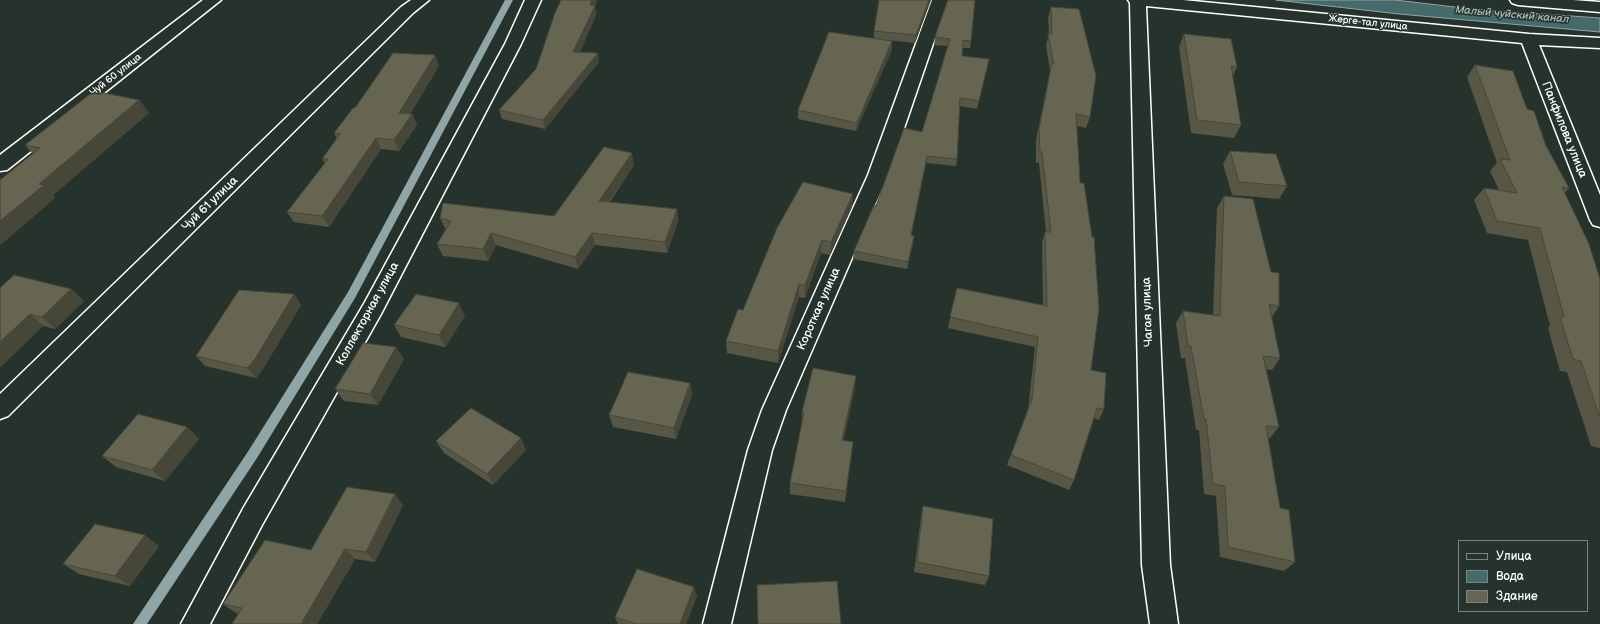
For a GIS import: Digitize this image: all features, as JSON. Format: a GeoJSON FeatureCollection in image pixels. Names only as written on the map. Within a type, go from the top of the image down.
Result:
{"type":"FeatureCollection","features":[{"type":"Feature","properties":{"kind":"street","name":"Чуй 60 улица"},"geometry":{"type":"LineString","coordinates":[[0,164],[213,0]]}},
{"type":"Feature","properties":{"kind":"street","name":"Чуй 61 улица"},"geometry":{"type":"LineString","coordinates":[[0,409],[407,10],[420,0]]}},
{"type":"Feature","properties":{"kind":"street","name":"Коллекторная улица"},"geometry":{"type":"LineString","coordinates":[[195,624],[253,516],[372,308],[513,44],[532,0]]}},
{"type":"Feature","properties":{"kind":"street","name":"Короткая улица"},"geometry":{"type":"LineString","coordinates":[[717,624],[760,450],[774,410],[878,175],[940,0]]}},
{"type":"Feature","properties":{"kind":"street","name":"Жерге-тал улица"},"geometry":{"type":"LineString","coordinates":[[1137,0],[1529,39],[1600,44]]}},
{"type":"Feature","properties":{"kind":"street","name":"Чагая улица"},"geometry":{"type":"LineString","coordinates":[[1137,0],[1156,565],[1164,624]]}},
{"type":"Feature","properties":{"kind":"street"},"geometry":{"type":"LineString","coordinates":[[1518,0],[1570,3],[1600,7]]}},
{"type":"Feature","properties":{"kind":"street","name":"Панфилова улица"},"geometry":{"type":"LineString","coordinates":[[1529,39],[1600,220]]}},
{"type":"Feature","properties":{"kind":"water","name":"Малый чуйский канал"},"geometry":{"type":"Polygon","coordinates":[[[1276,0],[1395,0],[1472,9],[1600,18],[1600,32],[1399,14],[1276,0]]]}},
{"type":"Feature","properties":{"kind":"building"},"geometry":{"type":"Polygon","coordinates":[[[561,0],[592,0],[590,5],[595,6],[573,52],[598,53],[543,120],[499,110],[536,69],[555,13],[561,0]]]}},
{"type":"Feature","properties":{"kind":"building"},"geometry":{"type":"Polygon","coordinates":[[[879,0],[929,0],[916,35],[874,31],[879,0]]]}},
{"type":"Feature","properties":{"kind":"building"},"geometry":{"type":"Polygon","coordinates":[[[948,0],[975,0],[971,41],[963,40],[962,56],[989,59],[979,101],[960,98],[957,159],[927,156],[911,235],[914,236],[908,262],[854,251],[874,205],[876,206],[904,128],[922,132],[950,39],[935,37],[948,0]]]}},
{"type":"Feature","properties":{"kind":"building"},"geometry":{"type":"Polygon","coordinates":[[[1051,7],[1079,9],[1096,76],[1090,117],[1076,114],[1080,183],[1084,183],[1092,237],[1094,237],[1099,309],[1091,370],[1106,373],[1104,409],[1097,408],[1074,480],[1011,455],[1032,399],[1038,337],[950,317],[957,288],[1047,306],[1045,232],[1051,232],[1042,152],[1040,152],[1039,129],[1052,63],[1054,64],[1048,34],[1052,34],[1051,7]]]}},
{"type":"Feature","properties":{"kind":"building"},"geometry":{"type":"Polygon","coordinates":[[[829,32],[892,41],[857,123],[798,110],[829,32]]]}},
{"type":"Feature","properties":{"kind":"building"},"geometry":{"type":"Polygon","coordinates":[[[1184,34],[1231,39],[1237,67],[1231,66],[1241,125],[1197,120],[1184,34]]]}},
{"type":"Feature","properties":{"kind":"building"},"geometry":{"type":"Polygon","coordinates":[[[393,53],[435,55],[399,113],[412,114],[394,140],[376,138],[322,216],[287,212],[328,159],[322,159],[340,134],[334,133],[353,108],[355,108],[393,53]]]}},
{"type":"Feature","properties":{"kind":"building"},"geometry":{"type":"Polygon","coordinates":[[[1475,65],[1513,71],[1527,109],[1534,111],[1546,146],[1569,188],[1562,187],[1589,244],[1600,279],[1600,418],[1581,361],[1573,359],[1560,317],[1564,317],[1540,228],[1497,221],[1484,188],[1517,193],[1500,159],[1510,160],[1475,65]]]}},
{"type":"Feature","properties":{"kind":"building"},"geometry":{"type":"Polygon","coordinates":[[[94,91],[139,100],[39,184],[44,185],[0,221],[0,180],[40,148],[25,145],[94,91]]]}},
{"type":"Feature","properties":{"kind":"building"},"geometry":{"type":"Polygon","coordinates":[[[604,147],[632,153],[599,201],[677,209],[665,242],[592,233],[575,257],[491,233],[483,249],[437,244],[451,221],[440,218],[443,203],[554,216],[604,147]]]}},
{"type":"Feature","properties":{"kind":"building"},"geometry":{"type":"Polygon","coordinates":[[[1230,151],[1276,154],[1287,186],[1239,182],[1230,151]]]}},
{"type":"Feature","properties":{"kind":"building"},"geometry":{"type":"Polygon","coordinates":[[[803,182],[853,194],[831,242],[822,240],[805,285],[799,284],[778,351],[726,341],[738,309],[743,310],[777,228],[803,182]]]}},
{"type":"Feature","properties":{"kind":"building"},"geometry":{"type":"Polygon","coordinates":[[[1224,196],[1253,199],[1271,272],[1279,273],[1279,306],[1269,304],[1280,358],[1263,356],[1279,427],[1266,426],[1280,508],[1289,510],[1295,562],[1228,547],[1225,486],[1213,484],[1206,419],[1204,419],[1191,346],[1188,346],[1183,311],[1220,316],[1224,196]]]}},
{"type":"Feature","properties":{"kind":"building"},"geometry":{"type":"Polygon","coordinates":[[[14,275],[71,289],[42,317],[30,314],[0,342],[0,288],[14,275]]]}},
{"type":"Feature","properties":{"kind":"building"},"geometry":{"type":"Polygon","coordinates":[[[239,290],[294,294],[255,359],[247,368],[196,356],[239,290]]]}},
{"type":"Feature","properties":{"kind":"building"},"geometry":{"type":"Polygon","coordinates":[[[416,294],[459,303],[439,335],[394,325],[416,294]]]}},
{"type":"Feature","properties":{"kind":"building"},"geometry":{"type":"Polygon","coordinates":[[[363,343],[396,347],[370,394],[335,389],[363,343]]]}},
{"type":"Feature","properties":{"kind":"building"},"geometry":{"type":"Polygon","coordinates":[[[813,368],[856,376],[842,440],[853,442],[846,491],[790,483],[804,412],[802,412],[813,368]]]}},
{"type":"Feature","properties":{"kind":"building"},"geometry":{"type":"Polygon","coordinates":[[[628,372],[690,383],[674,428],[609,415],[628,372]]]}},
{"type":"Feature","properties":{"kind":"building"},"geometry":{"type":"Polygon","coordinates":[[[471,408],[521,438],[487,474],[436,441],[471,408]]]}},
{"type":"Feature","properties":{"kind":"building"},"geometry":{"type":"Polygon","coordinates":[[[138,414],[187,427],[152,470],[102,456],[138,414]]]}},
{"type":"Feature","properties":{"kind":"building"},"geometry":{"type":"Polygon","coordinates":[[[347,487],[395,494],[366,552],[345,549],[301,624],[232,624],[242,608],[223,604],[265,540],[311,550],[347,487]]]}},
{"type":"Feature","properties":{"kind":"building"},"geometry":{"type":"Polygon","coordinates":[[[923,506],[993,519],[989,576],[917,562],[923,506]]]}},
{"type":"Feature","properties":{"kind":"building"},"geometry":{"type":"Polygon","coordinates":[[[95,524],[145,535],[115,576],[63,564],[95,524]]]}},
{"type":"Feature","properties":{"kind":"building"},"geometry":{"type":"Polygon","coordinates":[[[637,569],[694,587],[680,624],[636,624],[615,617],[637,569]]]}},
{"type":"Feature","properties":{"kind":"building"},"geometry":{"type":"Polygon","coordinates":[[[837,581],[841,624],[758,624],[757,585],[837,581]]]}},
{"type":"Feature","properties":{"kind":"waterway"},"geometry":{"type":"LineString","coordinates":[[139,624],[253,454],[352,295],[509,0]]}}]}
